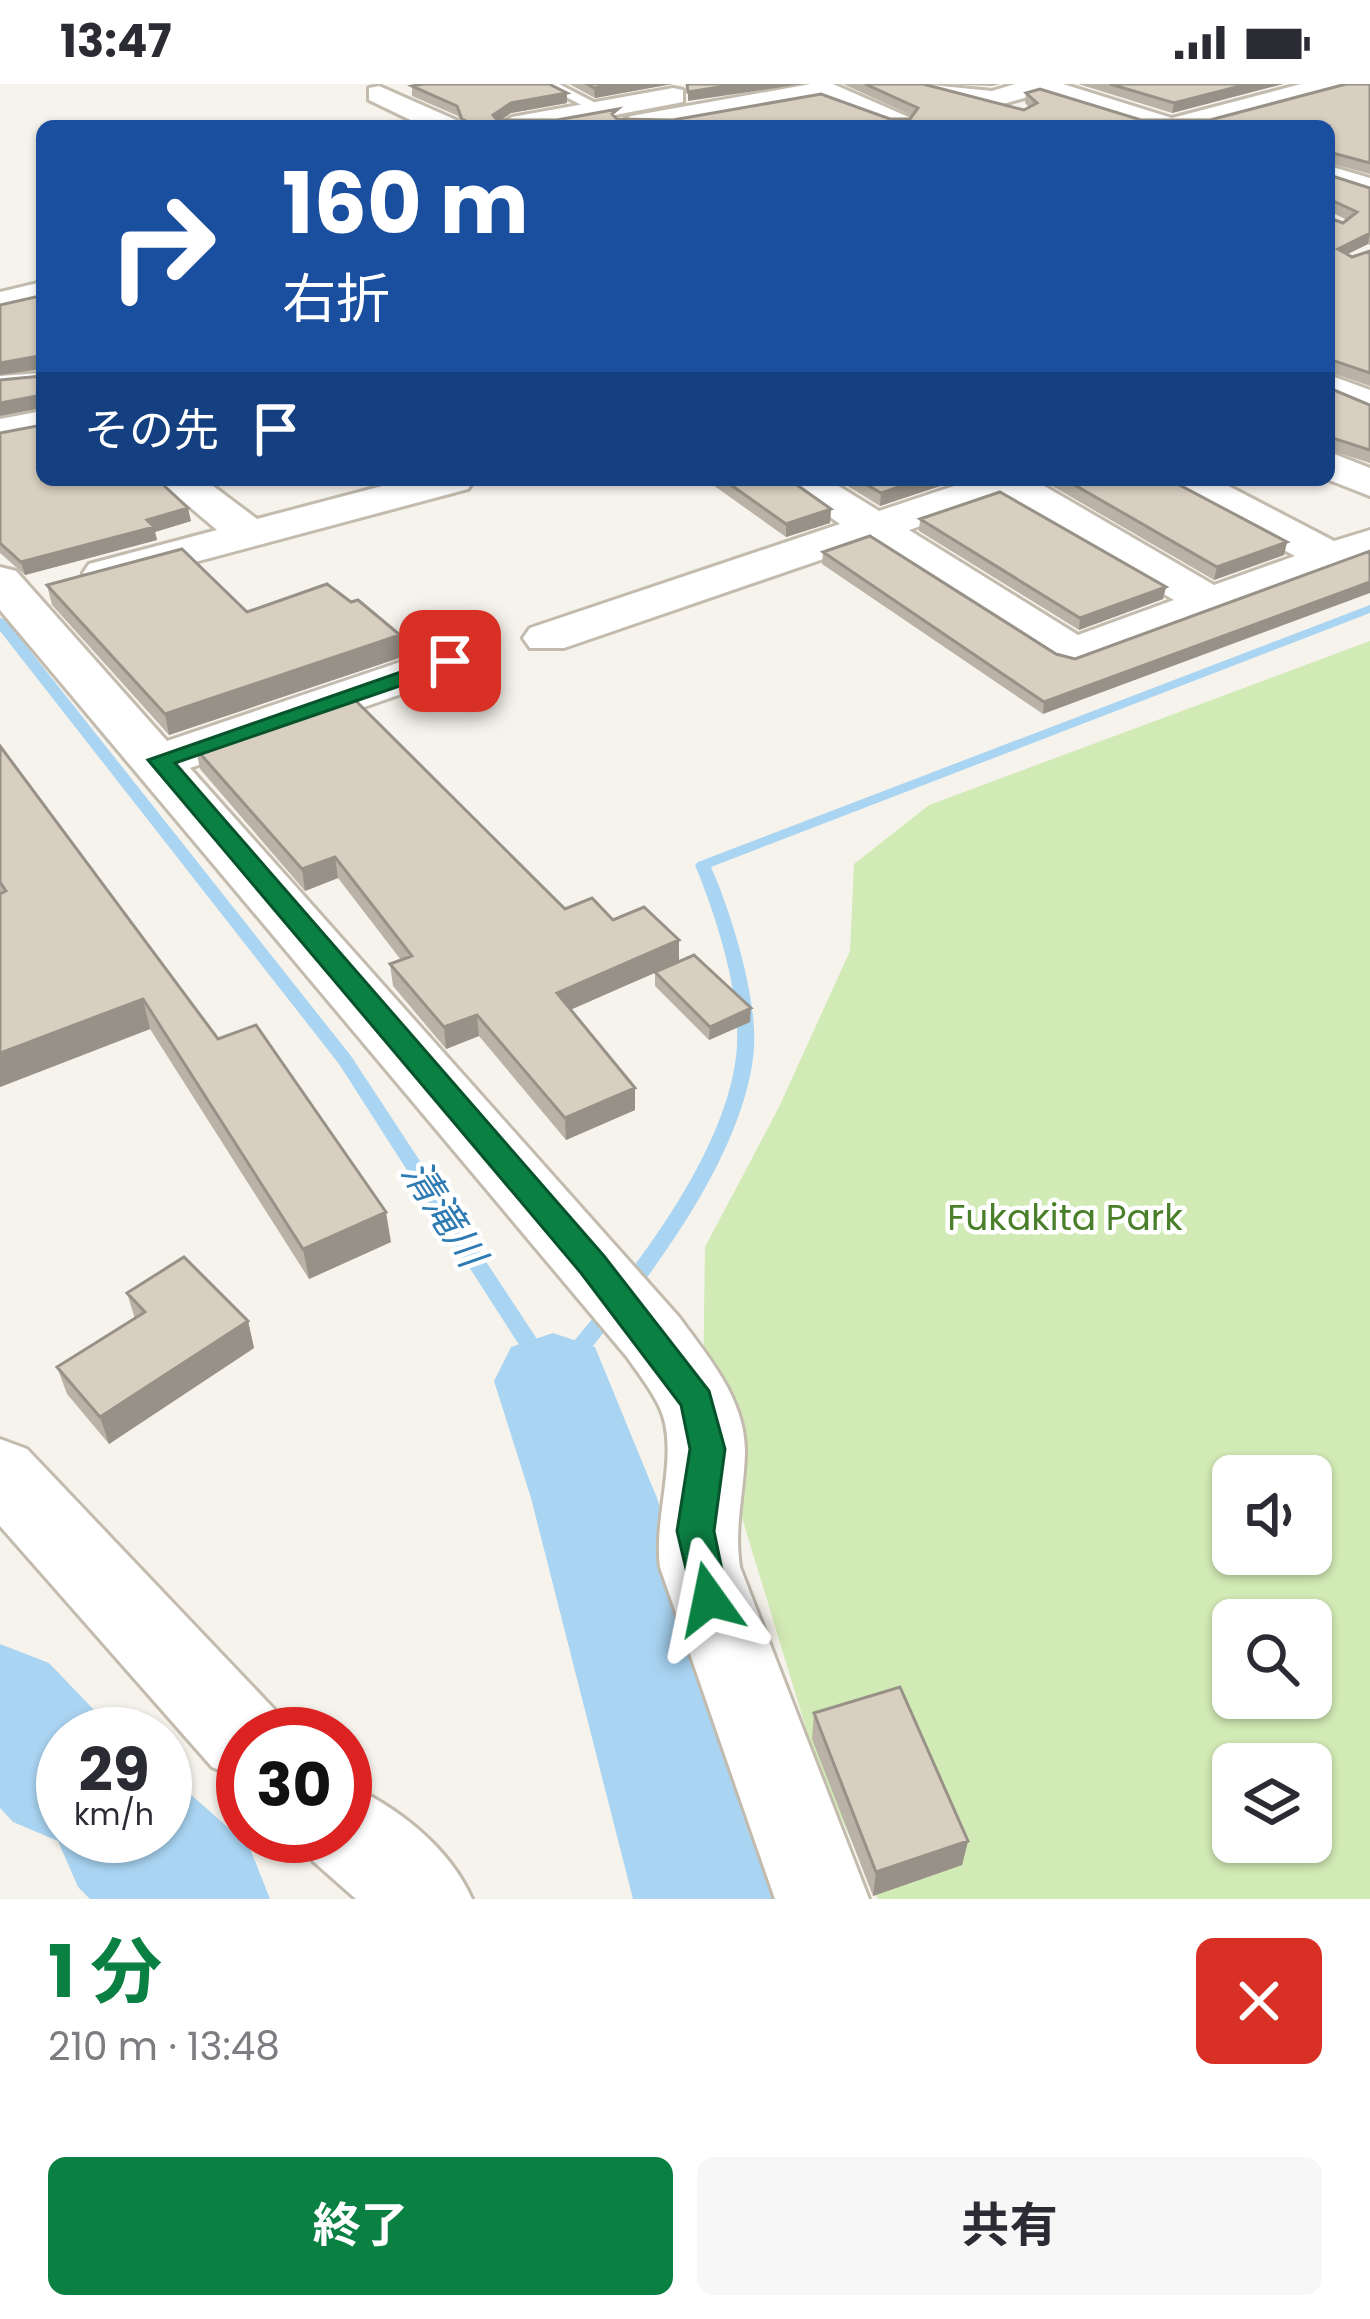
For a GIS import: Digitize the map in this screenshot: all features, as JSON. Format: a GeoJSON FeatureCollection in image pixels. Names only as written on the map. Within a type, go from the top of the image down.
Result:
{"type":"FeatureCollection","features":[{"type":"Feature","properties":{"kind":"street"},"geometry":{"type":"LineString","coordinates":[[934,84],[992,99],[1040,84],[1152,120]]}},
{"type":"Feature","properties":{"kind":"street"},"geometry":{"type":"LineString","coordinates":[[578,117],[747,94],[823,90],[899,119]]}},
{"type":"Feature","properties":{"kind":"street"},"geometry":{"type":"LineString","coordinates":[[1195,120],[1300,93],[1347,91]]}},
{"type":"Feature","properties":{"kind":"street"},"geometry":{"type":"LineString","coordinates":[[1192,92],[1281,120]]}},
{"type":"Feature","properties":{"kind":"street"},"geometry":{"type":"LineString","coordinates":[[379,94],[433,120]]}},
{"type":"Feature","properties":{"kind":"street"},"geometry":{"type":"LineString","coordinates":[[686,120],[747,94]]}},
{"type":"Feature","properties":{"kind":"street"},"geometry":{"type":"LineString","coordinates":[[747,94],[791,120]]}},
{"type":"Feature","properties":{"kind":"street"},"geometry":{"type":"LineString","coordinates":[[894,120],[934,114],[952,120]]}},
{"type":"Feature","properties":{"kind":"street"},"geometry":{"type":"LineString","coordinates":[[1335,183],[1369,179]]}},
{"type":"Feature","properties":{"kind":"street"},"geometry":{"type":"LineString","coordinates":[[0,303],[36,294]]}},
{"type":"Feature","properties":{"kind":"street"},"geometry":{"type":"LineString","coordinates":[[1335,389],[1370,404]]}},
{"type":"Feature","properties":{"kind":"street"},"geometry":{"type":"LineString","coordinates":[[0,431],[36,425]]}},
{"type":"Feature","properties":{"kind":"street"},"geometry":{"type":"LineString","coordinates":[[1335,467],[1370,484]]}},
{"type":"Feature","properties":{"kind":"street"},"geometry":{"type":"LineString","coordinates":[[187,486],[252,536]]}},
{"type":"Feature","properties":{"kind":"street"},"geometry":{"type":"LineString","coordinates":[[431,486],[252,536],[6,589],[160,760],[592,1265],[697,1401],[707,1449],[695,1531],[700,1567],[821,1899]]}},
{"type":"Feature","properties":{"kind":"street"},"geometry":{"type":"LineString","coordinates":[[809,486],[1074,653],[1350,550]]}},
{"type":"Feature","properties":{"kind":"street"},"geometry":{"type":"LineString","coordinates":[[547,638],[989,486]]}},
{"type":"Feature","properties":{"kind":"street"},"geometry":{"type":"LineString","coordinates":[[1013,486],[1211,602]]}},
{"type":"Feature","properties":{"kind":"street"},"geometry":{"type":"LineString","coordinates":[[1199,486],[1350,550]]}},
{"type":"Feature","properties":{"kind":"street"},"geometry":{"type":"LineString","coordinates":[[160,760],[450,661]]}},
{"type":"Feature","properties":{"kind":"street"},"geometry":{"type":"LineString","coordinates":[[0,1472],[216,1708]]}},
{"type":"Feature","properties":{"kind":"street"},"geometry":{"type":"LineString","coordinates":[[372,1853],[425,1899]]}},
{"type":"Feature","properties":{"kind":"lane"},"geometry":{"type":"LineString","coordinates":[[548,84],[578,117]]}},
{"type":"Feature","properties":{"kind":"lane"},"geometry":{"type":"LineString","coordinates":[[992,99],[1024,112]]}},
{"type":"Feature","properties":{"kind":"lane"},"geometry":{"type":"LineString","coordinates":[[0,382],[36,379]]}},
{"type":"Feature","properties":{"kind":"green space","name":"Fukakita Park"},"geometry":{"type":"Polygon","coordinates":[[[1370,641],[1370,1899],[878,1899],[817,1765],[703,1389],[705,1247],[779,1107],[850,951],[854,864],[929,805],[1370,641]]]}},
{"type":"Feature","properties":{"kind":"building"},"geometry":{"type":"Polygon","coordinates":[[[549,84],[567,93],[511,103],[493,115],[497,120],[464,120],[457,106],[412,86],[549,84]]]}},
{"type":"Feature","properties":{"kind":"building"},"geometry":{"type":"Polygon","coordinates":[[[687,84],[739,84],[688,92],[687,84]]]}},
{"type":"Feature","properties":{"kind":"building"},"geometry":{"type":"Polygon","coordinates":[[[865,84],[923,84],[1024,110],[1037,103],[1026,93],[1040,89],[1141,120],[673,120],[821,94],[890,119],[910,119],[918,108],[865,84]]]}},
{"type":"Feature","properties":{"kind":"building"},"geometry":{"type":"Polygon","coordinates":[[[1110,84],[1248,84],[1174,103],[1110,84]]]}},
{"type":"Feature","properties":{"kind":"building"},"geometry":{"type":"Polygon","coordinates":[[[1346,84],[1370,84],[1370,163],[1335,154],[1335,120],[1210,120],[1346,84]]]}},
{"type":"Feature","properties":{"kind":"building"},"geometry":{"type":"Polygon","coordinates":[[[618,109],[612,114],[617,119],[673,120],[557,120],[618,109]]]}},
{"type":"Feature","properties":{"kind":"building"},"geometry":{"type":"Polygon","coordinates":[[[1335,177],[1370,188],[1370,233],[1338,249],[1352,257],[1370,251],[1370,373],[1335,361],[1335,220],[1343,223],[1357,212],[1335,202],[1335,177]]]}},
{"type":"Feature","properties":{"kind":"building"},"geometry":{"type":"Polygon","coordinates":[[[36,297],[36,357],[0,363],[0,305],[36,297]]]}},
{"type":"Feature","properties":{"kind":"building"},"geometry":{"type":"Polygon","coordinates":[[[36,377],[36,396],[0,403],[0,380],[36,377]]]}},
{"type":"Feature","properties":{"kind":"building"},"geometry":{"type":"Polygon","coordinates":[[[1335,390],[1370,405],[1370,450],[1335,439],[1335,390]]]}},
{"type":"Feature","properties":{"kind":"building"},"geometry":{"type":"Polygon","coordinates":[[[36,426],[36,486],[164,486],[188,508],[147,520],[154,527],[21,562],[0,543],[0,433],[36,426]]]}},
{"type":"Feature","properties":{"kind":"building"},"geometry":{"type":"Polygon","coordinates":[[[732,486],[798,486],[831,509],[786,524],[732,486]]]}},
{"type":"Feature","properties":{"kind":"building"},"geometry":{"type":"Polygon","coordinates":[[[869,486],[902,486],[881,493],[869,486]]]}},
{"type":"Feature","properties":{"kind":"building"},"geometry":{"type":"Polygon","coordinates":[[[1076,486],[1181,486],[1287,542],[1217,567],[1076,486]]]}},
{"type":"Feature","properties":{"kind":"building"},"geometry":{"type":"Polygon","coordinates":[[[1000,492],[1166,587],[1080,618],[920,519],[1000,492]]]}},
{"type":"Feature","properties":{"kind":"building"},"geometry":{"type":"Polygon","coordinates":[[[870,536],[1056,654],[1075,659],[1370,551],[1370,582],[1044,702],[823,552],[870,536]]]}},
{"type":"Feature","properties":{"kind":"building"},"geometry":{"type":"Polygon","coordinates":[[[182,549],[247,612],[327,584],[351,602],[358,600],[400,635],[165,714],[47,585],[182,549]]]}},
{"type":"Feature","properties":{"kind":"building"},"geometry":{"type":"Polygon","coordinates":[[[350,695],[565,909],[592,898],[613,920],[644,907],[679,940],[557,993],[635,1088],[565,1118],[477,1015],[444,1027],[390,964],[412,956],[335,857],[302,869],[196,749],[350,695]]]}},
{"type":"Feature","properties":{"kind":"building"},"geometry":{"type":"Polygon","coordinates":[[[0,746],[218,1039],[256,1025],[386,1212],[303,1249],[143,999],[0,1053],[0,894],[6,891],[0,882],[0,746]]]}},
{"type":"Feature","properties":{"kind":"building"},"geometry":{"type":"Polygon","coordinates":[[[694,955],[751,1008],[710,1027],[655,972],[694,955]]]}},
{"type":"Feature","properties":{"kind":"building"},"geometry":{"type":"Polygon","coordinates":[[[184,1257],[248,1321],[100,1417],[57,1367],[145,1312],[127,1293],[184,1257]]]}},
{"type":"Feature","properties":{"kind":"building"},"geometry":{"type":"Polygon","coordinates":[[[900,1687],[968,1841],[876,1872],[814,1713],[900,1687]]]}},
{"type":"Feature","properties":{"kind":"waterway"},"geometry":{"type":"LineString","coordinates":[[626,1291],[700,1179],[728,1117],[745,1053],[733,958],[703,865],[1370,609]]}},
{"type":"Feature","properties":{"kind":"waterway","name":"清滝川"},"geometry":{"type":"LineString","coordinates":[[0,622],[345,1060],[553,1381],[610,1311]]}},
{"type":"Feature","properties":{"kind":"waterway","name":"清滝川"},"geometry":{"type":"LineString","coordinates":[[553,1381],[594,1498],[707,1899]]}},
{"type":"Feature","properties":{"kind":"waterway"},"geometry":{"type":"LineString","coordinates":[[0,1709],[36,1746]]}},
{"type":"Feature","properties":{"kind":"waterway"},"geometry":{"type":"LineString","coordinates":[[158,1863],[196,1899]]}},
{"type":"Feature","properties":{"kind":"route"},"geometry":{"type":"LineString","coordinates":[[450,661],[160,760],[653,1337],[697,1401],[707,1449],[695,1531],[709,1599]]}}]}
